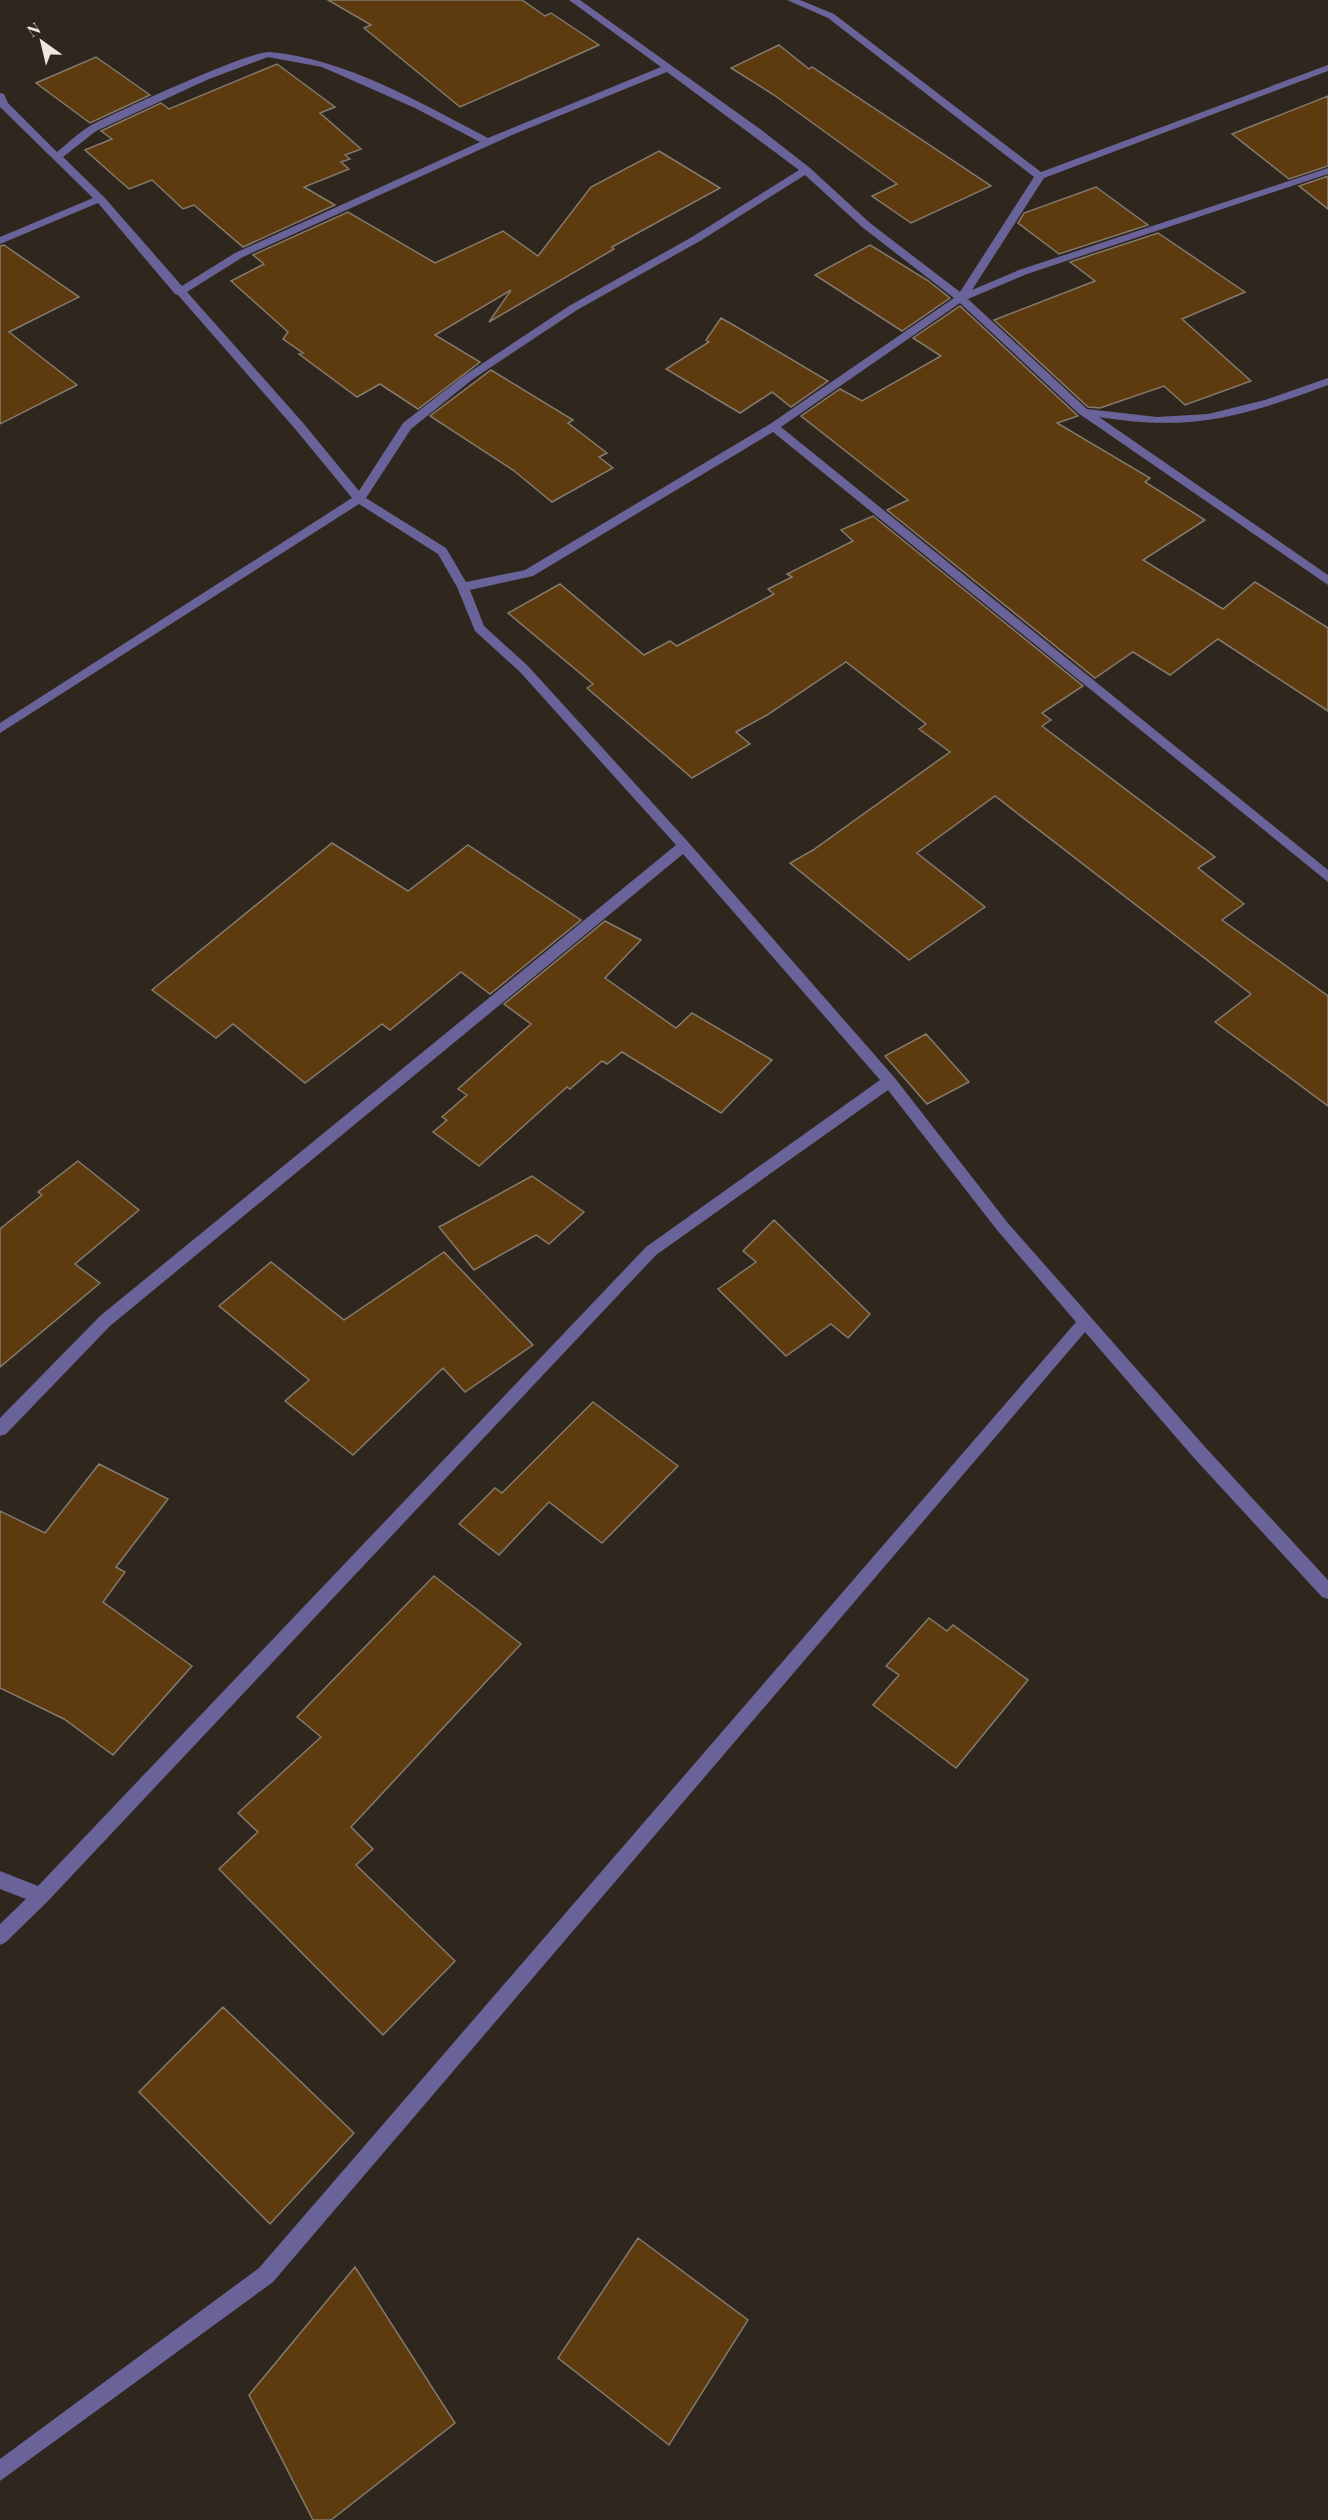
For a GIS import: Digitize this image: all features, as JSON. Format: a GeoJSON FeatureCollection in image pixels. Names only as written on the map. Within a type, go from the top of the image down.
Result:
{"type":"FeatureCollection","features":[{"type":"Feature","properties":{"kind":"street"},"geometry":{"type":"LineString","coordinates":[[574,0],[806,170],[866,225],[961,298],[1082,411],[1328,581]]}},
{"type":"Feature","properties":{"kind":"street"},"geometry":{"type":"LineString","coordinates":[[792,0],[831,16],[1040,176]]}},
{"type":"Feature","properties":{"kind":"street"},"geometry":{"type":"LineString","coordinates":[[57,157],[92,129],[206,77],[267,54],[325,65],[419,106],[487,142]]}},
{"type":"Feature","properties":{"kind":"street"},"geometry":{"type":"LineString","coordinates":[[179,292],[239,255],[487,142],[668,68]]}},
{"type":"Feature","properties":{"kind":"street"},"geometry":{"type":"LineString","coordinates":[[961,298],[1040,176],[1328,68]]}},
{"type":"Feature","properties":{"kind":"street"},"geometry":{"type":"LineString","coordinates":[[0,96],[3,104],[100,199],[179,292],[300,427],[358,499],[442,551],[463,587],[479,628],[524,669],[684,846],[889,1081],[1002,1226],[1200,1453],[1328,1592]]}},
{"type":"Feature","properties":{"kind":"street"},"geometry":{"type":"LineString","coordinates":[[0,729],[358,499],[407,426],[469,377],[573,308],[696,239],[806,170]]}},
{"type":"Feature","properties":{"kind":"street"},"geometry":{"type":"LineString","coordinates":[[463,587],[529,573],[774,427],[961,298],[1023,272],[1212,207],[1328,171]]}},
{"type":"Feature","properties":{"kind":"street"},"geometry":{"type":"LineString","coordinates":[[0,241],[100,199]]}},
{"type":"Feature","properties":{"kind":"street"},"geometry":{"type":"LineString","coordinates":[[1082,411],[1168,422],[1212,417],[1282,398],[1328,381]]}},
{"type":"Feature","properties":{"kind":"street"},"geometry":{"type":"LineString","coordinates":[[774,427],[1328,877]]}},
{"type":"Feature","properties":{"kind":"street"},"geometry":{"type":"LineString","coordinates":[[0,1429],[105,1321],[684,846]]}},
{"type":"Feature","properties":{"kind":"street"},"geometry":{"type":"LineString","coordinates":[[0,1936],[41,1896],[651,1251],[889,1081]]}},
{"type":"Feature","properties":{"kind":"street"},"geometry":{"type":"LineString","coordinates":[[0,2471],[266,2275],[1086,1321]]}},
{"type":"Feature","properties":{"kind":"street"},"geometry":{"type":"LineString","coordinates":[[0,1880],[41,1896]]}},
{"type":"Feature","properties":{"kind":"building"},"geometry":{"type":"Polygon","coordinates":[[[328,0],[522,0],[545,16],[551,13],[599,45],[460,107],[364,28],[371,25],[328,0]]]}},
{"type":"Feature","properties":{"kind":"building"},"geometry":{"type":"Polygon","coordinates":[[[779,45],[809,69],[812,67],[991,186],[911,223],[872,196],[897,184],[774,95],[731,68],[779,45]]]}},
{"type":"Feature","properties":{"kind":"building"},"geometry":{"type":"Polygon","coordinates":[[[96,57],[150,95],[90,123],[36,83],[96,57]]]}},
{"type":"Feature","properties":{"kind":"building"},"geometry":{"type":"Polygon","coordinates":[[[277,64],[335,107],[320,113],[361,149],[345,155],[350,159],[341,162],[349,169],[304,187],[335,205],[243,247],[194,205],[183,209],[152,180],[129,189],[85,150],[112,139],[101,131],[161,103],[169,109],[277,64]]]}},
{"type":"Feature","properties":{"kind":"building"},"geometry":{"type":"Polygon","coordinates":[[[1328,96],[1328,166],[1289,179],[1232,134],[1328,96]]]}},
{"type":"Feature","properties":{"kind":"building"},"geometry":{"type":"Polygon","coordinates":[[[659,151],[720,188],[612,247],[614,249],[489,322],[511,290],[435,335],[480,362],[418,409],[380,384],[357,397],[299,354],[303,353],[283,339],[288,332],[231,281],[264,264],[253,255],[348,212],[435,263],[503,231],[538,256],[591,187],[659,151]]]}},
{"type":"Feature","properties":{"kind":"building"},"geometry":{"type":"Polygon","coordinates":[[[1328,176],[1328,209],[1299,186],[1328,176]]]}},
{"type":"Feature","properties":{"kind":"building"},"geometry":{"type":"Polygon","coordinates":[[[1096,187],[1148,225],[1059,254],[1018,223],[1024,213],[1096,187]]]}},
{"type":"Feature","properties":{"kind":"building"},"geometry":{"type":"Polygon","coordinates":[[[1158,233],[1245,292],[1182,319],[1251,381],[1185,405],[1164,386],[1100,408],[1088,407],[994,320],[1095,281],[1070,262],[1158,233]]]}},
{"type":"Feature","properties":{"kind":"building"},"geometry":{"type":"Polygon","coordinates":[[[4,245],[79,297],[9,332],[77,385],[0,424],[0,246],[4,245]]]}},
{"type":"Feature","properties":{"kind":"building"},"geometry":{"type":"Polygon","coordinates":[[[870,245],[927,280],[950,298],[902,331],[815,275],[870,245]]]}},
{"type":"Feature","properties":{"kind":"building"},"geometry":{"type":"Polygon","coordinates":[[[960,306],[1078,416],[1057,423],[1150,478],[1145,482],[1205,520],[1143,560],[1223,609],[1255,582],[1328,628],[1328,711],[1218,639],[1170,675],[1133,652],[1095,678],[887,510],[908,500],[801,416],[840,389],[862,401],[941,356],[913,338],[960,306]]]}},
{"type":"Feature","properties":{"kind":"building"},"geometry":{"type":"Polygon","coordinates":[[[721,318],[828,381],[791,407],[772,392],[740,413],[666,369],[709,342],[706,340],[721,318]]]}},
{"type":"Feature","properties":{"kind":"building"},"geometry":{"type":"Polygon","coordinates":[[[491,370],[573,420],[568,423],[607,453],[599,457],[613,468],[552,502],[513,470],[430,416],[491,370]]]}},
{"type":"Feature","properties":{"kind":"building"},"geometry":{"type":"Polygon","coordinates":[[[873,516],[1083,686],[1042,713],[1051,720],[1042,726],[1215,857],[1198,868],[1244,904],[1222,920],[1328,996],[1328,1106],[1215,1022],[1251,994],[995,796],[917,853],[985,907],[909,960],[790,863],[813,850],[950,752],[919,729],[926,724],[846,662],[767,715],[736,732],[750,744],[692,778],[587,688],[593,684],[508,613],[560,584],[644,655],[670,641],[677,646],[774,594],[768,589],[792,577],[787,574],[853,541],[841,530],[873,516]]]}},
{"type":"Feature","properties":{"kind":"building"},"geometry":{"type":"Polygon","coordinates":[[[332,843],[408,891],[468,845],[581,920],[490,994],[461,972],[390,1030],[382,1024],[305,1083],[233,1024],[216,1038],[152,990],[332,843]]]}},
{"type":"Feature","properties":{"kind":"building"},"geometry":{"type":"Polygon","coordinates":[[[605,921],[641,940],[605,978],[676,1028],[692,1013],[772,1060],[721,1113],[622,1052],[607,1064],[602,1061],[570,1089],[567,1087],[479,1166],[433,1132],[447,1120],[442,1117],[467,1095],[458,1089],[531,1024],[504,1004],[605,921]]]}},
{"type":"Feature","properties":{"kind":"building"},"geometry":{"type":"Polygon","coordinates":[[[926,1034],[969,1082],[927,1104],[885,1056],[926,1034]]]}},
{"type":"Feature","properties":{"kind":"building"},"geometry":{"type":"Polygon","coordinates":[[[78,1161],[139,1210],[75,1264],[100,1283],[0,1367],[0,1229],[42,1195],[38,1192],[78,1161]]]}},
{"type":"Feature","properties":{"kind":"building"},"geometry":{"type":"Polygon","coordinates":[[[532,1176],[584,1212],[549,1244],[536,1235],[474,1270],[439,1227],[532,1176]]]}},
{"type":"Feature","properties":{"kind":"building"},"geometry":{"type":"Polygon","coordinates":[[[774,1220],[870,1314],[848,1338],[831,1324],[786,1356],[718,1289],[756,1262],[743,1251],[774,1220]]]}},
{"type":"Feature","properties":{"kind":"building"},"geometry":{"type":"Polygon","coordinates":[[[444,1252],[533,1345],[465,1392],[443,1368],[353,1455],[285,1401],[309,1380],[219,1306],[271,1262],[344,1320],[444,1252]]]}},
{"type":"Feature","properties":{"kind":"building"},"geometry":{"type":"Polygon","coordinates":[[[593,1402],[678,1466],[602,1543],[549,1502],[499,1555],[459,1524],[495,1488],[502,1493],[593,1402]]]}},
{"type":"Feature","properties":{"kind":"building"},"geometry":{"type":"Polygon","coordinates":[[[99,1464],[168,1499],[116,1567],[125,1572],[103,1602],[192,1666],[113,1755],[64,1719],[0,1688],[0,1511],[45,1533],[99,1464]]]}},
{"type":"Feature","properties":{"kind":"building"},"geometry":{"type":"Polygon","coordinates":[[[434,1576],[521,1644],[351,1827],[373,1849],[356,1865],[455,1961],[383,2035],[219,1869],[258,1832],[238,1813],[321,1737],[297,1717],[434,1576]]]}},
{"type":"Feature","properties":{"kind":"building"},"geometry":{"type":"Polygon","coordinates":[[[929,1618],[947,1631],[953,1625],[1028,1680],[956,1768],[873,1705],[899,1675],[886,1666],[929,1618]]]}},
{"type":"Feature","properties":{"kind":"building"},"geometry":{"type":"Polygon","coordinates":[[[223,2007],[354,2133],[270,2224],[139,2092],[223,2007]]]}},
{"type":"Feature","properties":{"kind":"building"},"geometry":{"type":"Polygon","coordinates":[[[638,2238],[748,2320],[669,2445],[558,2358],[638,2238]]]}},
{"type":"Feature","properties":{"kind":"building"},"geometry":{"type":"Polygon","coordinates":[[[355,2267],[455,2423],[331,2520],[313,2520],[249,2395],[355,2267]]]}}]}
